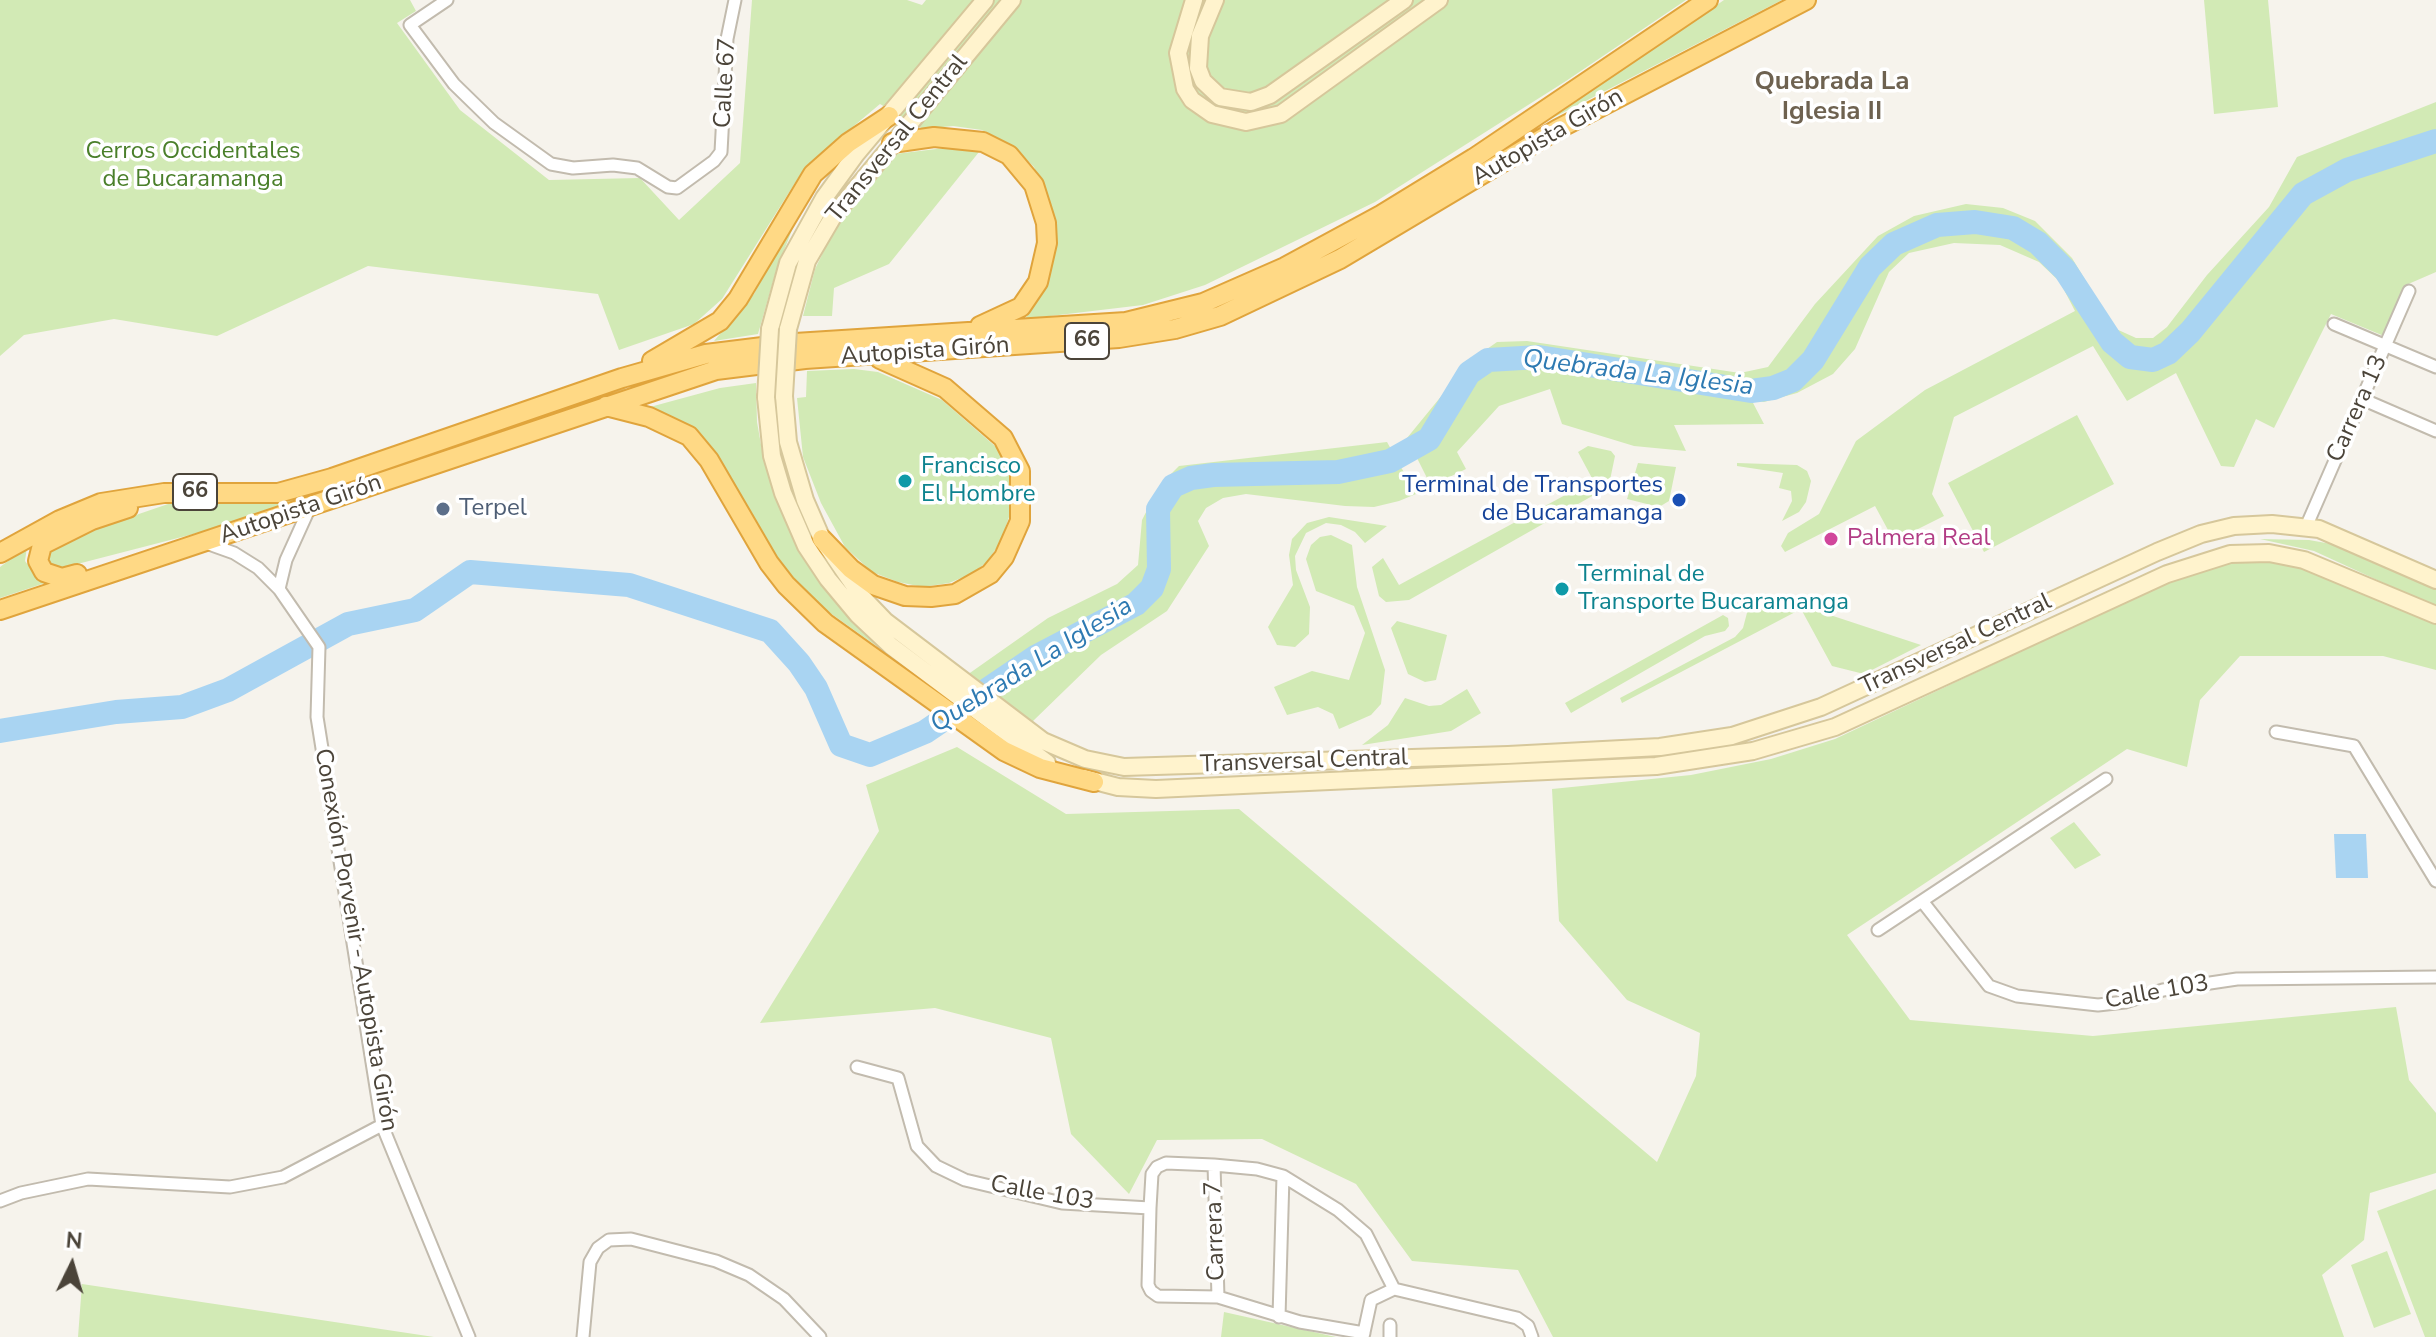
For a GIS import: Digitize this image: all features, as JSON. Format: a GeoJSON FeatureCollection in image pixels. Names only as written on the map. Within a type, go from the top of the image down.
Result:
{"type":"FeatureCollection","features":[{"type":"Feature","properties":{"kind":"highway","name":"Autopista Girón"},"geometry":{"type":"LineString","coordinates":[[0,553],[60,520],[101,503],[164,493],[278,493],[332,478],[622,378],[741,348],[1150,319],[1233,291],[1334,241],[1448,175],[1708,0]]}},
{"type":"Feature","properties":{"kind":"highway","name":"Autopista Girón"},"geometry":{"type":"LineString","coordinates":[[0,610],[606,406],[733,367],[1119,338],[1175,329],[1220,316],[1340,259],[1558,129],[1806,0]]}},
{"type":"Feature","properties":{"kind":"highway"},"geometry":{"type":"LineString","coordinates":[[622,378],[720,321],[738,299],[813,174],[848,143],[889,116]]}},
{"type":"Feature","properties":{"kind":"highway"},"geometry":{"type":"LineString","coordinates":[[892,143],[950,136],[998,147],[1023,169],[1034,185],[1046,223],[1044,263],[1038,282],[1021,307],[1001,319],[941,336]]}},
{"type":"Feature","properties":{"kind":"highway"},"geometry":{"type":"LineString","coordinates":[[822,539],[851,569],[873,585],[905,596],[931,597],[955,594],[990,574],[1004,557],[1020,521],[1020,471],[1003,438],[967,403],[945,388],[874,356]]}},
{"type":"Feature","properties":{"kind":"highway"},"geometry":{"type":"LineString","coordinates":[[606,406],[649,417],[689,436],[702,449],[755,542],[786,585],[825,623],[947,690],[987,720],[1022,760],[1094,782]]}},
{"type":"Feature","properties":{"kind":"highway"},"geometry":{"type":"LineString","coordinates":[[164,493],[149,503],[92,520],[47,541],[40,549],[38,561],[48,575],[62,578],[154,552],[177,552]]}},
{"type":"Feature","properties":{"kind":"main road","name":"Transversal Central"},"geometry":{"type":"LineString","coordinates":[[985,0],[838,176],[799,240],[781,282],[770,329],[766,397],[768,437],[783,493],[815,561],[874,631],[987,720],[1061,751],[1124,767],[1508,755],[1682,744],[1753,731],[1821,707],[2201,534],[2252,524],[2306,527],[2352,541],[2436,580]]}},
{"type":"Feature","properties":{"kind":"main road","name":"Transversal Central"},"geometry":{"type":"LineString","coordinates":[[947,690],[872,609],[822,539],[793,464],[784,396],[788,329],[800,279],[812,251],[847,197],[1012,0]]}},
{"type":"Feature","properties":{"kind":"main road"},"geometry":{"type":"LineString","coordinates":[[1194,0],[1178,53],[1185,89],[1192,100],[1212,114],[1246,122],[1281,114],[1439,0]]}},
{"type":"Feature","properties":{"kind":"main road"},"geometry":{"type":"LineString","coordinates":[[1215,0],[1200,36],[1198,68],[1203,81],[1220,97],[1251,102],[1270,95],[1404,0]]}},
{"type":"Feature","properties":{"kind":"main road","name":"Transversal Central"},"geometry":{"type":"LineString","coordinates":[[1094,782],[1156,789],[1592,769],[1687,762],[1753,751],[1835,727],[2167,574],[2230,554],[2269,553],[2304,560],[2436,615]]}},
{"type":"Feature","properties":{"kind":"street","name":"Calle 67"},"geometry":{"type":"LineString","coordinates":[[447,0],[410,25],[461,92],[494,123],[542,159],[562,167],[637,168],[672,188],[681,187],[721,152],[727,39],[735,0]]}},
{"type":"Feature","properties":{"kind":"street","name":"Carrera 13"},"geometry":{"type":"LineString","coordinates":[[2306,527],[2409,291]]}},
{"type":"Feature","properties":{"kind":"street"},"geometry":{"type":"LineString","coordinates":[[2334,324],[2436,367]]}},
{"type":"Feature","properties":{"kind":"street"},"geometry":{"type":"LineString","coordinates":[[2362,399],[2436,431]]}},
{"type":"Feature","properties":{"kind":"street"},"geometry":{"type":"LineString","coordinates":[[279,589],[286,560],[310,507]]}},
{"type":"Feature","properties":{"kind":"street","name":"Conexión Porvenir - Autopista Girón"},"geometry":{"type":"LineString","coordinates":[[206,543],[234,553],[258,568],[279,589],[319,647],[317,717],[382,1125],[469,1337]]}},
{"type":"Feature","properties":{"kind":"street"},"geometry":{"type":"LineString","coordinates":[[2276,732],[2354,746],[2436,881]]}},
{"type":"Feature","properties":{"kind":"street"},"geometry":{"type":"LineString","coordinates":[[1878,930],[2106,779]]}},
{"type":"Feature","properties":{"kind":"street","name":"Calle 103"},"geometry":{"type":"LineString","coordinates":[[1922,901],[1989,986],[2017,996],[2098,1005],[2125,1002],[2163,990],[2237,979],[2436,977]]}},
{"type":"Feature","properties":{"kind":"street","name":"Calle 103"},"geometry":{"type":"LineString","coordinates":[[857,1067],[898,1078],[917,1146],[936,1166],[965,1180],[1062,1203],[1150,1208]]}},
{"type":"Feature","properties":{"kind":"street"},"geometry":{"type":"LineString","coordinates":[[0,1201],[21,1193],[88,1179],[230,1187],[283,1177],[382,1125]]}},
{"type":"Feature","properties":{"kind":"street"},"geometry":{"type":"LineString","coordinates":[[1394,1289],[1366,1234],[1338,1210],[1283,1176],[1257,1169],[1166,1163],[1157,1167],[1152,1174],[1148,1285],[1158,1296],[1218,1297],[1279,1317],[1364,1335],[1371,1300],[1394,1289],[1523,1321],[1532,1337]]}},
{"type":"Feature","properties":{"kind":"street","name":"Carrera 7"},"geometry":{"type":"LineString","coordinates":[[1214,1165],[1218,1297]]}},
{"type":"Feature","properties":{"kind":"street"},"geometry":{"type":"LineString","coordinates":[[1279,1317],[1283,1176]]}},
{"type":"Feature","properties":{"kind":"street"},"geometry":{"type":"LineString","coordinates":[[583,1337],[590,1262],[598,1248],[609,1240],[631,1239],[716,1261],[749,1275],[784,1299],[820,1337]]}},
{"type":"Feature","properties":{"kind":"green space","name":"Cerros Occidentales de Bucaramanga"},"geometry":{"type":"Polygon","coordinates":[[[0,0],[410,0],[416,11],[397,23],[460,110],[549,180],[640,178],[679,220],[740,163],[752,0],[907,0],[922,5],[926,0],[1686,0],[1566,81],[1375,202],[1205,285],[1143,305],[1025,319],[1048,285],[1054,251],[1055,220],[1034,167],[1012,145],[982,130],[953,126],[923,129],[880,104],[805,167],[722,299],[694,324],[619,350],[598,294],[368,266],[217,336],[114,319],[24,335],[0,356],[0,0]]]}},
{"type":"Feature","properties":{"kind":"green space"},"geometry":{"type":"Polygon","coordinates":[[[1724,0],[1782,0],[1541,124],[1671,37],[1724,0]]]}},
{"type":"Feature","properties":{"kind":"green space"},"geometry":{"type":"Polygon","coordinates":[[[2204,0],[2268,0],[2278,107],[2214,114],[2204,0]]]}},
{"type":"Feature","properties":{"kind":"green space"},"geometry":{"type":"Polygon","coordinates":[[[2436,102],[2436,272],[2406,285],[2384,336],[2331,314],[2274,428],[2256,419],[2234,467],[2221,466],[2176,373],[2127,401],[2093,346],[1954,417],[1932,494],[1944,516],[1894,541],[1875,506],[1785,552],[1781,546],[1788,533],[1819,514],[1856,441],[1925,390],[2075,311],[2060,282],[2039,262],[2000,245],[1954,243],[1909,253],[1889,272],[1855,349],[1833,374],[1797,393],[1764,402],[1752,401],[1764,424],[1674,425],[1686,451],[1634,446],[1562,424],[1550,389],[1499,406],[1457,452],[1466,469],[1431,486],[1407,438],[1470,361],[1497,342],[1527,341],[1740,373],[1768,367],[1815,304],[1878,236],[1914,216],[1966,204],[2003,208],[2035,221],[2072,258],[2114,328],[2136,338],[2153,338],[2167,327],[2207,275],[2269,207],[2297,157],[2436,102]]]}},
{"type":"Feature","properties":{"kind":"green space"},"geometry":{"type":"Polygon","coordinates":[[[961,146],[979,152],[889,264],[834,288],[832,316],[803,316],[815,269],[842,214],[895,154],[961,146]]]}},
{"type":"Feature","properties":{"kind":"green space"},"geometry":{"type":"Polygon","coordinates":[[[801,207],[776,271],[758,334],[714,341],[754,294],[801,207]]]}},
{"type":"Feature","properties":{"kind":"green space"},"geometry":{"type":"Polygon","coordinates":[[[854,369],[878,372],[942,400],[996,447],[1010,472],[1009,517],[1001,541],[987,562],[971,574],[949,583],[923,587],[898,582],[872,572],[845,547],[821,503],[803,457],[797,398],[806,397],[807,371],[854,369]]]}},
{"type":"Feature","properties":{"kind":"green space"},"geometry":{"type":"Polygon","coordinates":[[[756,383],[757,422],[763,456],[775,494],[799,547],[841,609],[938,690],[805,595],[781,567],[700,435],[650,407],[720,388],[756,383]]]}},
{"type":"Feature","properties":{"kind":"green space"},"geometry":{"type":"Polygon","coordinates":[[[2077,415],[2114,484],[1984,552],[1948,483],[2077,415]]]}},
{"type":"Feature","properties":{"kind":"green space"},"geometry":{"type":"Polygon","coordinates":[[[1387,442],[1416,494],[1399,501],[1374,507],[1345,506],[1246,494],[1223,498],[1206,508],[1198,521],[1209,546],[1167,611],[1101,655],[1032,722],[967,675],[1048,618],[1117,584],[1138,565],[1142,520],[1160,485],[1179,466],[1387,442]]]}},
{"type":"Feature","properties":{"kind":"green space"},"geometry":{"type":"Polygon","coordinates":[[[1588,446],[1611,451],[1615,456],[1610,480],[1601,491],[1409,600],[1386,602],[1379,596],[1372,567],[1383,558],[1399,585],[1593,480],[1578,452],[1588,446]]]}},
{"type":"Feature","properties":{"kind":"green space"},"geometry":{"type":"Polygon","coordinates":[[[1638,463],[1676,467],[1669,501],[1659,507],[1627,499],[1638,463]]]}},
{"type":"Feature","properties":{"kind":"green space"},"geometry":{"type":"Polygon","coordinates":[[[1737,463],[1797,465],[1807,471],[1811,481],[1806,502],[1799,512],[1782,521],[1792,501],[1791,491],[1779,488],[1783,473],[1737,466],[1737,463]]]}},
{"type":"Feature","properties":{"kind":"green space"},"geometry":{"type":"Polygon","coordinates":[[[373,473],[236,523],[58,569],[49,562],[47,552],[60,541],[171,503],[290,496],[373,473]]]}},
{"type":"Feature","properties":{"kind":"green space"},"geometry":{"type":"Polygon","coordinates":[[[1329,517],[1387,526],[1365,543],[1355,532],[1341,525],[1326,523],[1306,533],[1295,556],[1296,570],[1310,607],[1309,634],[1295,647],[1277,645],[1268,627],[1293,585],[1289,555],[1292,539],[1307,523],[1329,517]]]}},
{"type":"Feature","properties":{"kind":"green space"},"geometry":{"type":"Polygon","coordinates":[[[1331,535],[1352,545],[1357,587],[1385,670],[1381,704],[1371,715],[1339,729],[1333,714],[1318,707],[1287,715],[1274,687],[1312,671],[1349,680],[1365,633],[1354,606],[1316,591],[1306,559],[1311,545],[1320,537],[1331,535]]]}},
{"type":"Feature","properties":{"kind":"green space"},"geometry":{"type":"Polygon","coordinates":[[[2260,539],[2309,540],[2343,546],[2436,589],[2436,607],[2314,551],[2260,539]]]}},
{"type":"Feature","properties":{"kind":"green space"},"geometry":{"type":"Polygon","coordinates":[[[27,547],[25,561],[34,573],[51,581],[0,598],[0,567],[27,547]]]}},
{"type":"Feature","properties":{"kind":"green space"},"geometry":{"type":"Polygon","coordinates":[[[2254,559],[2293,565],[2332,578],[2436,621],[2436,670],[2383,656],[2240,656],[2200,700],[2187,767],[2127,749],[1847,935],[1910,1020],[2093,1036],[2396,1007],[2409,1080],[2436,1113],[2436,1173],[2370,1193],[2364,1240],[2322,1275],[2344,1337],[1553,1337],[1518,1270],[1412,1261],[1356,1184],[1262,1139],[1157,1140],[1129,1194],[1071,1134],[1051,1038],[935,1008],[760,1023],[879,831],[866,785],[957,747],[1066,814],[1239,809],[1657,1162],[1696,1076],[1700,1033],[1627,1000],[1559,921],[1552,789],[1691,775],[1771,759],[1835,739],[2170,581],[2216,564],[2254,559]]]}},
{"type":"Feature","properties":{"kind":"green space"},"geometry":{"type":"Polygon","coordinates":[[[1782,607],[1802,609],[1821,612],[1921,645],[1864,674],[1832,666],[1801,609],[1622,703],[1620,698],[1735,637],[1743,628],[1748,609],[1782,607]]]}},
{"type":"Feature","properties":{"kind":"green space"},"geometry":{"type":"Polygon","coordinates":[[[1723,615],[1728,618],[1729,626],[1725,631],[1705,636],[1571,713],[1565,703],[1723,615]]]}},
{"type":"Feature","properties":{"kind":"green space"},"geometry":{"type":"Polygon","coordinates":[[[1397,621],[1447,635],[1436,680],[1425,682],[1408,674],[1391,628],[1397,621]]]}},
{"type":"Feature","properties":{"kind":"green space"},"geometry":{"type":"Polygon","coordinates":[[[1467,689],[1481,713],[1451,731],[1362,745],[1388,725],[1405,698],[1429,706],[1441,705],[1467,689]]]}},
{"type":"Feature","properties":{"kind":"green space"},"geometry":{"type":"Polygon","coordinates":[[[2074,822],[2101,855],[2075,869],[2050,838],[2074,822]]]}},
{"type":"Feature","properties":{"kind":"green space"},"geometry":{"type":"Polygon","coordinates":[[[2436,1189],[2436,1337],[2425,1337],[2377,1211],[2436,1189]]]}},
{"type":"Feature","properties":{"kind":"green space"},"geometry":{"type":"Polygon","coordinates":[[[2387,1251],[2411,1314],[2374,1328],[2351,1265],[2387,1251]]]}},
{"type":"Feature","properties":{"kind":"green space"},"geometry":{"type":"Polygon","coordinates":[[[82,1284],[434,1337],[78,1337],[82,1284]]]}},
{"type":"Feature","properties":{"kind":"green space"},"geometry":{"type":"Polygon","coordinates":[[[1224,1312],[1336,1337],[1221,1337],[1224,1312]]]}},
{"type":"Feature","properties":{"kind":"water"},"geometry":{"type":"Polygon","coordinates":[[[2334,834],[2366,834],[2368,878],[2336,878],[2334,834]]]}},
{"type":"Feature","properties":{"kind":"waterway","name":"Quebrada La Iglesia"},"geometry":{"type":"LineString","coordinates":[[0,731],[116,712],[182,707],[228,690],[348,624],[415,610],[470,572],[629,585],[770,631],[799,663],[816,688],[841,745],[870,755],[925,732],[1037,656],[1136,604],[1152,588],[1159,569],[1158,509],[1173,486],[1191,478],[1213,475],[1338,472],[1390,461],[1429,439],[1469,373],[1488,360],[1539,357],[1751,391],[1773,388],[1793,380],[1813,360],[1870,267],[1894,244],[1937,225],[1975,222],[2013,228],[2038,243],[2065,270],[2112,342],[2130,357],[2153,360],[2168,353],[2190,332],[2303,194],[2347,170],[2436,141]]}},
{"type":"Feature","properties":{"kind":"place","name":"Francisco El Hombre"},"geometry":{"type":"Point","coordinates":[905,481]}},
{"type":"Feature","properties":{"kind":"place","name":"Terminal de Transportes de Bucaramanga"},"geometry":{"type":"Point","coordinates":[1679,500]}},
{"type":"Feature","properties":{"kind":"place","name":"Terpel"},"geometry":{"type":"Point","coordinates":[443,509]}},
{"type":"Feature","properties":{"kind":"place","name":"Palmera Real"},"geometry":{"type":"Point","coordinates":[1831,539]}},
{"type":"Feature","properties":{"kind":"place","name":"Terminal de Transporte Bucaramanga"},"geometry":{"type":"Point","coordinates":[1562,589]}},
{"type":"Feature","properties":{"kind":"district","name":"Quebrada La Iglesia II"},"geometry":{"type":"Point","coordinates":[1832,98]}}]}
